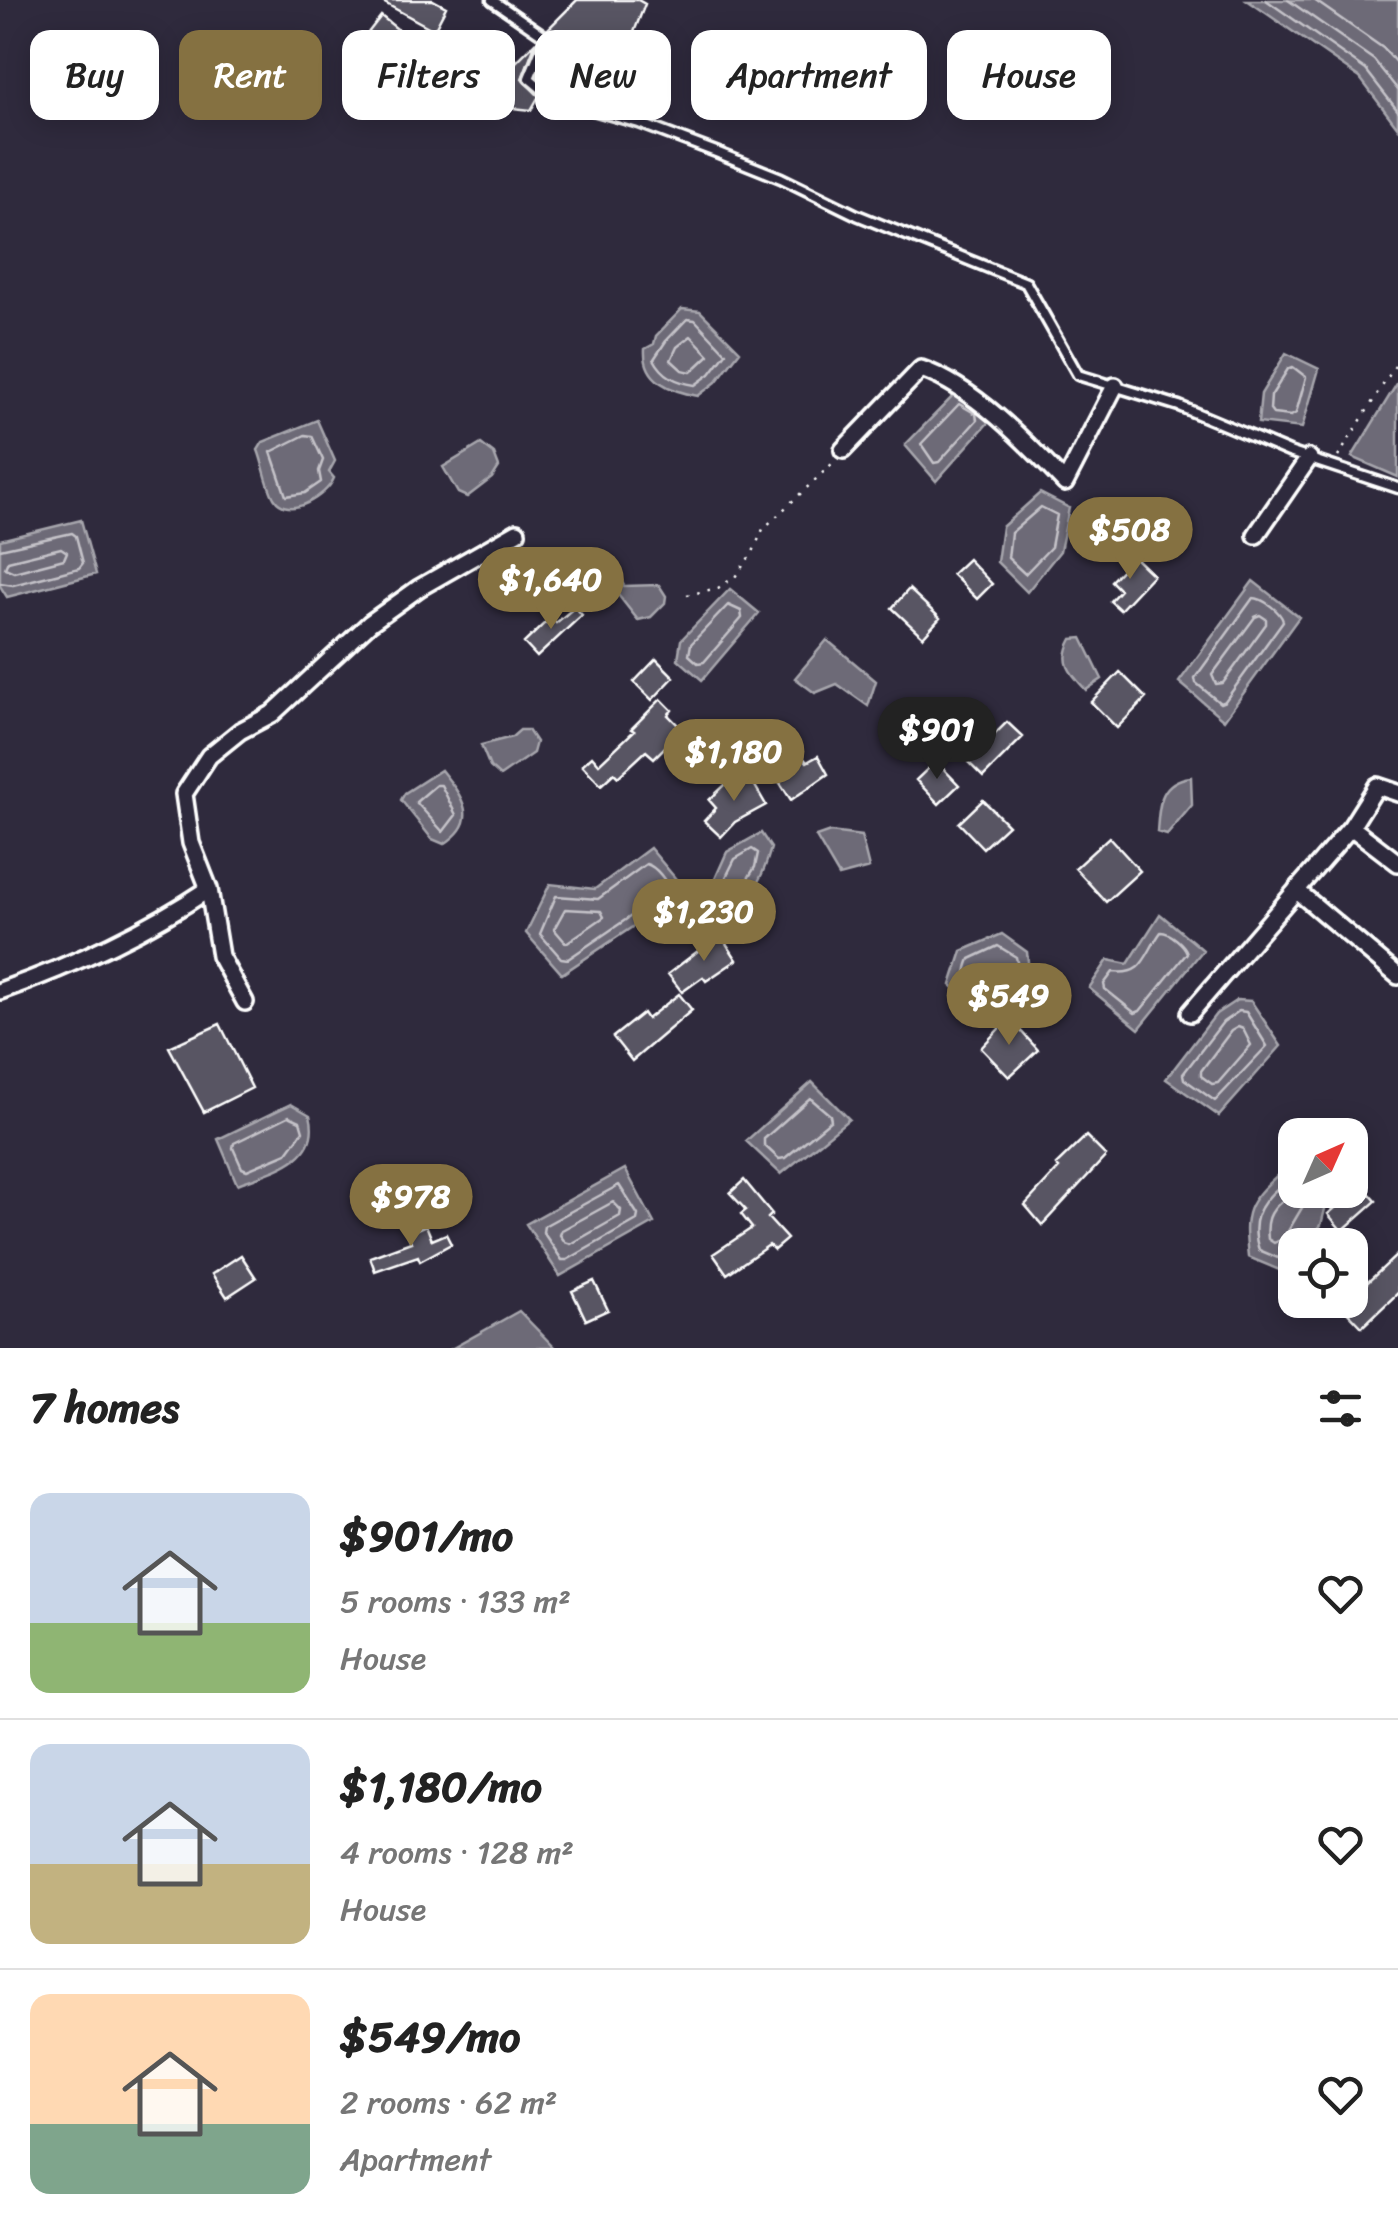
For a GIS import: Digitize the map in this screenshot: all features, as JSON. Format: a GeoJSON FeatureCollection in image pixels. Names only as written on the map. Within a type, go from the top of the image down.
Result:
{"type":"FeatureCollection","features":[{"type":"Feature","properties":{"kind":"street"},"geometry":{"type":"LineString","coordinates":[[843,450],[921,369],[949,378],[1024,441],[1065,482],[1114,386]]}},
{"type":"Feature","properties":{"kind":"street"},"geometry":{"type":"LineString","coordinates":[[1256,536],[1308,458]]}},
{"type":"Feature","properties":{"kind":"street"},"geometry":{"type":"LineString","coordinates":[[244,1002],[220,956],[209,889],[192,844],[184,794],[208,756],[240,731],[272,714],[370,623],[419,588],[517,532]]}},
{"type":"Feature","properties":{"kind":"street"},"geometry":{"type":"LineString","coordinates":[[1190,1013],[1350,827],[1377,786],[1398,793]]}},
{"type":"Feature","properties":{"kind":"street"},"geometry":{"type":"LineString","coordinates":[[1350,827],[1398,863]]}},
{"type":"Feature","properties":{"kind":"street"},"geometry":{"type":"LineString","coordinates":[[0,991],[84,955],[209,889]]}},
{"type":"Feature","properties":{"kind":"street"},"geometry":{"type":"LineString","coordinates":[[1296,890],[1398,976]]}},
{"type":"Feature","properties":{"kind":"lane"},"geometry":{"type":"LineString","coordinates":[[492,0],[546,37],[529,78],[554,98],[716,152],[781,178],[857,216],[1026,283],[1078,375],[1179,406],[1308,458],[1398,488]]}},
{"type":"Feature","properties":{"kind":"path"},"geometry":{"type":"LineString","coordinates":[[1334,466],[1358,420],[1398,361]]}},
{"type":"Feature","properties":{"kind":"path"},"geometry":{"type":"LineString","coordinates":[[687,594],[718,588],[735,577],[763,529],[843,450]]}},
{"type":"Feature","properties":{"kind":"water"},"geometry":{"type":"Polygon","coordinates":[[[1247,0],[1398,0],[1398,128],[1360,78],[1247,0]]]}},
{"type":"Feature","properties":{"kind":"water"},"geometry":{"type":"Polygon","coordinates":[[[682,309],[700,311],[740,351],[716,382],[698,396],[661,383],[646,360],[645,349],[654,344],[656,336],[682,309]]]}},
{"type":"Feature","properties":{"kind":"water"},"geometry":{"type":"Polygon","coordinates":[[[1286,353],[1319,369],[1302,428],[1258,423],[1261,394],[1286,353]]]}},
{"type":"Feature","properties":{"kind":"water"},"geometry":{"type":"Polygon","coordinates":[[[1398,382],[1398,477],[1352,457],[1398,382]]]}},
{"type":"Feature","properties":{"kind":"water"},"geometry":{"type":"Polygon","coordinates":[[[961,388],[994,416],[936,481],[905,445],[961,388]]]}},
{"type":"Feature","properties":{"kind":"water"},"geometry":{"type":"Polygon","coordinates":[[[317,420],[335,461],[329,472],[334,478],[324,492],[307,503],[297,507],[280,504],[271,493],[258,450],[263,442],[317,420]]]}},
{"type":"Feature","properties":{"kind":"water"},"geometry":{"type":"Polygon","coordinates":[[[481,444],[494,454],[499,467],[492,478],[467,497],[458,493],[443,467],[481,444]]]}},
{"type":"Feature","properties":{"kind":"water"},"geometry":{"type":"Polygon","coordinates":[[[1040,493],[1069,508],[1060,551],[1027,592],[997,562],[1002,527],[1040,493]]]}},
{"type":"Feature","properties":{"kind":"water"},"geometry":{"type":"Polygon","coordinates":[[[81,520],[96,574],[7,597],[0,586],[0,540],[81,520]]]}},
{"type":"Feature","properties":{"kind":"water"},"geometry":{"type":"Polygon","coordinates":[[[616,569],[624,586],[659,585],[666,596],[665,603],[651,617],[638,620],[615,591],[606,589],[604,581],[616,569]]]}},
{"type":"Feature","properties":{"kind":"water"},"geometry":{"type":"Polygon","coordinates":[[[1253,581],[1299,617],[1224,720],[1179,682],[1253,581]]]}},
{"type":"Feature","properties":{"kind":"water"},"geometry":{"type":"Polygon","coordinates":[[[730,589],[759,613],[702,680],[678,659],[681,640],[730,589]]]}},
{"type":"Feature","properties":{"kind":"water"},"geometry":{"type":"Polygon","coordinates":[[[1082,638],[1102,679],[1086,690],[1066,661],[1072,639],[1082,638]]]}},
{"type":"Feature","properties":{"kind":"water"},"geometry":{"type":"Polygon","coordinates":[[[827,640],[876,681],[868,706],[837,684],[815,693],[795,678],[827,640]]]}},
{"type":"Feature","properties":{"kind":"water"},"geometry":{"type":"Polygon","coordinates":[[[520,730],[528,730],[536,742],[533,753],[500,776],[490,767],[481,745],[512,737],[520,730]]]}},
{"type":"Feature","properties":{"kind":"water"},"geometry":{"type":"Polygon","coordinates":[[[441,770],[465,808],[462,827],[444,844],[432,839],[401,800],[405,793],[441,770]]]}},
{"type":"Feature","properties":{"kind":"water"},"geometry":{"type":"Polygon","coordinates":[[[1191,777],[1192,805],[1167,835],[1157,832],[1160,804],[1167,789],[1180,779],[1191,777]]]}},
{"type":"Feature","properties":{"kind":"water"},"geometry":{"type":"Polygon","coordinates":[[[830,832],[861,836],[869,868],[839,876],[816,837],[830,832]]]}},
{"type":"Feature","properties":{"kind":"water"},"geometry":{"type":"Polygon","coordinates":[[[761,833],[771,848],[765,866],[754,889],[734,906],[714,881],[727,852],[761,833]]]}},
{"type":"Feature","properties":{"kind":"water"},"geometry":{"type":"Polygon","coordinates":[[[650,848],[686,891],[562,974],[526,933],[550,884],[595,889],[650,848]]]}},
{"type":"Feature","properties":{"kind":"water"},"geometry":{"type":"Polygon","coordinates":[[[1160,914],[1203,950],[1139,1029],[1089,988],[1108,960],[1128,964],[1160,914]]]}},
{"type":"Feature","properties":{"kind":"water"},"geometry":{"type":"Polygon","coordinates":[[[1002,934],[1027,952],[1029,972],[984,1014],[951,985],[962,951],[1002,934]]]}},
{"type":"Feature","properties":{"kind":"water"},"geometry":{"type":"Polygon","coordinates":[[[1237,1000],[1251,1001],[1281,1046],[1219,1116],[1166,1079],[1216,1014],[1237,1000]]]}},
{"type":"Feature","properties":{"kind":"water"},"geometry":{"type":"Polygon","coordinates":[[[812,1082],[849,1119],[781,1174],[746,1141],[812,1082]]]}},
{"type":"Feature","properties":{"kind":"water"},"geometry":{"type":"Polygon","coordinates":[[[291,1104],[310,1115],[309,1143],[301,1154],[279,1169],[237,1184],[218,1139],[291,1104]]]}},
{"type":"Feature","properties":{"kind":"water"},"geometry":{"type":"Polygon","coordinates":[[[625,1169],[654,1223],[560,1276],[526,1224],[625,1169]]]}},
{"type":"Feature","properties":{"kind":"water"},"geometry":{"type":"Polygon","coordinates":[[[1278,1175],[1278,1208],[1325,1208],[1318,1228],[1278,1228],[1278,1269],[1248,1257],[1247,1219],[1260,1192],[1278,1175]]]}},
{"type":"Feature","properties":{"kind":"water"},"geometry":{"type":"Polygon","coordinates":[[[519,1311],[555,1348],[453,1348],[519,1311]]]}},
{"type":"Feature","properties":{"kind":"building"},"geometry":{"type":"Polygon","coordinates":[[[379,0],[433,0],[446,7],[434,30],[379,0]]]}},
{"type":"Feature","properties":{"kind":"building"},"geometry":{"type":"Polygon","coordinates":[[[577,0],[638,0],[645,4],[635,30],[548,29],[577,0]]]}},
{"type":"Feature","properties":{"kind":"building"},"geometry":{"type":"Polygon","coordinates":[[[381,16],[398,30],[370,30],[381,16]]]}},
{"type":"Feature","properties":{"kind":"building"},"geometry":{"type":"Polygon","coordinates":[[[535,43],[522,79],[535,92],[531,110],[515,108],[515,63],[535,43]]]}},
{"type":"Feature","properties":{"kind":"building"},"geometry":{"type":"Polygon","coordinates":[[[1134,557],[1153,575],[1120,610],[1110,601],[1120,590],[1111,581],[1134,557]]]}},
{"type":"Feature","properties":{"kind":"building"},"geometry":{"type":"Polygon","coordinates":[[[968,559],[992,584],[977,599],[952,574],[968,559]]]}},
{"type":"Feature","properties":{"kind":"building"},"geometry":{"type":"Polygon","coordinates":[[[909,589],[940,618],[923,637],[892,608],[909,589]]]}},
{"type":"Feature","properties":{"kind":"building"},"geometry":{"type":"Polygon","coordinates":[[[575,607],[582,615],[537,657],[524,643],[551,617],[556,623],[575,607]]]}},
{"type":"Feature","properties":{"kind":"building"},"geometry":{"type":"Polygon","coordinates":[[[656,659],[674,677],[652,700],[634,682],[656,659]]]}},
{"type":"Feature","properties":{"kind":"building"},"geometry":{"type":"Polygon","coordinates":[[[1120,672],[1146,698],[1117,728],[1091,702],[1120,672]]]}},
{"type":"Feature","properties":{"kind":"building"},"geometry":{"type":"Polygon","coordinates":[[[661,699],[672,710],[668,715],[691,738],[677,753],[668,744],[654,758],[646,751],[618,777],[614,773],[601,785],[582,765],[592,756],[599,764],[661,699]]]}},
{"type":"Feature","properties":{"kind":"building"},"geometry":{"type":"Polygon","coordinates":[[[1007,722],[1023,737],[983,777],[960,754],[987,726],[995,734],[1007,722]]]}},
{"type":"Feature","properties":{"kind":"building"},"geometry":{"type":"Polygon","coordinates":[[[796,749],[807,762],[818,756],[828,774],[791,800],[771,769],[796,749]]]}},
{"type":"Feature","properties":{"kind":"building"},"geometry":{"type":"Polygon","coordinates":[[[936,761],[959,785],[939,804],[916,780],[936,761]]]}},
{"type":"Feature","properties":{"kind":"building"},"geometry":{"type":"Polygon","coordinates":[[[747,772],[766,805],[735,822],[721,837],[704,821],[716,808],[709,800],[727,783],[747,772]]]}},
{"type":"Feature","properties":{"kind":"building"},"geometry":{"type":"Polygon","coordinates":[[[983,800],[1008,825],[983,848],[959,823],[983,800]]]}},
{"type":"Feature","properties":{"kind":"building"},"geometry":{"type":"Polygon","coordinates":[[[1109,837],[1140,871],[1106,902],[1075,868],[1109,837]]]}},
{"type":"Feature","properties":{"kind":"building"},"geometry":{"type":"Polygon","coordinates":[[[720,934],[737,960],[682,992],[668,974],[720,934]]]}},
{"type":"Feature","properties":{"kind":"building"},"geometry":{"type":"Polygon","coordinates":[[[679,994],[692,1010],[632,1061],[613,1037],[643,1013],[647,1019],[679,994]]]}},
{"type":"Feature","properties":{"kind":"building"},"geometry":{"type":"Polygon","coordinates":[[[1009,1018],[1038,1050],[1009,1077],[981,1048],[1009,1018]]]}},
{"type":"Feature","properties":{"kind":"building"},"geometry":{"type":"Polygon","coordinates":[[[220,1024],[252,1088],[204,1112],[169,1047],[220,1024]]]}},
{"type":"Feature","properties":{"kind":"building"},"geometry":{"type":"Polygon","coordinates":[[[1086,1136],[1106,1156],[1042,1225],[1025,1205],[1059,1168],[1056,1165],[1086,1136]]]}},
{"type":"Feature","properties":{"kind":"building"},"geometry":{"type":"Polygon","coordinates":[[[744,1180],[787,1239],[774,1250],[769,1245],[727,1274],[713,1254],[752,1228],[741,1214],[746,1210],[730,1193],[744,1180]]]}},
{"type":"Feature","properties":{"kind":"building"},"geometry":{"type":"Polygon","coordinates":[[[1368,1192],[1376,1201],[1345,1228],[1340,1228],[1328,1214],[1335,1208],[1368,1208],[1368,1192]]]}},
{"type":"Feature","properties":{"kind":"building"},"geometry":{"type":"Polygon","coordinates":[[[426,1225],[432,1240],[446,1234],[451,1244],[420,1261],[418,1256],[375,1271],[370,1257],[411,1242],[407,1233],[426,1225]]]}},
{"type":"Feature","properties":{"kind":"building"},"geometry":{"type":"Polygon","coordinates":[[[1398,1254],[1398,1293],[1362,1327],[1353,1318],[1368,1318],[1368,1282],[1398,1254]]]}},
{"type":"Feature","properties":{"kind":"building"},"geometry":{"type":"Polygon","coordinates":[[[241,1255],[256,1278],[227,1297],[212,1274],[241,1255]]]}},
{"type":"Feature","properties":{"kind":"building"},"geometry":{"type":"Polygon","coordinates":[[[594,1281],[608,1310],[586,1320],[572,1291],[594,1281]]]}}]}
